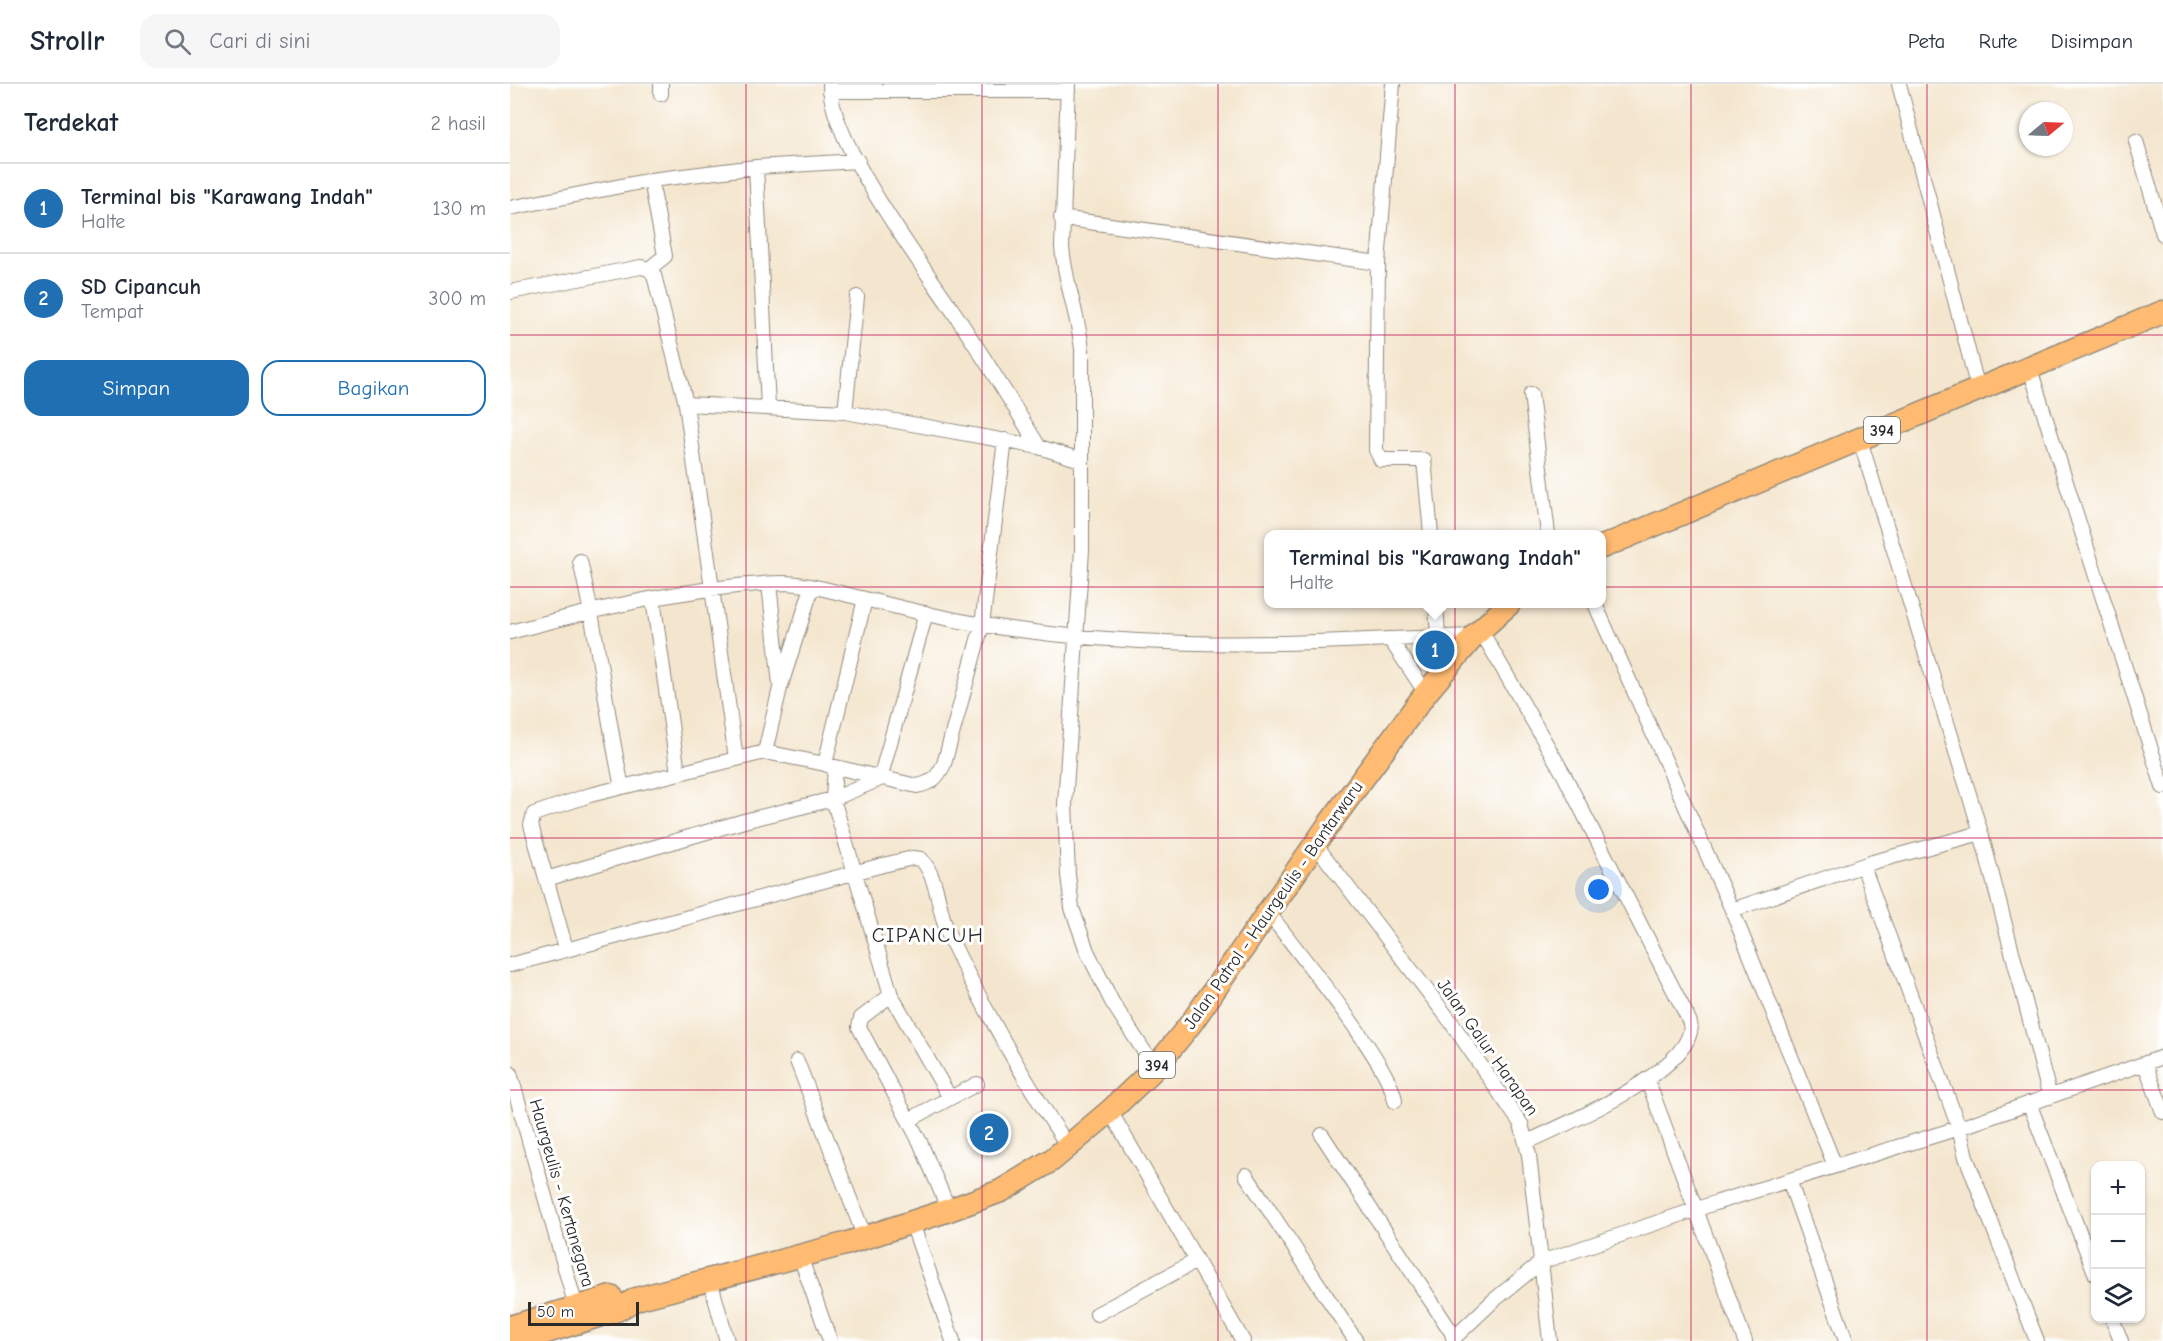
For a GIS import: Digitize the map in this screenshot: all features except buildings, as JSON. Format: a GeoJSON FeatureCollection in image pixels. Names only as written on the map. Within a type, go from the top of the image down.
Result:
{"type":"FeatureCollection","features":[{"type":"Feature","properties":{"kind":"main road","name":"394"},"geometry":{"type":"LineString","coordinates":[[1606,545],[2163,312]]}},
{"type":"Feature","properties":{"kind":"main road","name":"Jalan Patrol - Haurgeulis - Bantarwaru"},"geometry":{"type":"LineString","coordinates":[[578,1315],[617,1310],[636,1299],[865,1238],[949,1210],[1020,1180],[1068,1146],[1110,1111],[1155,1068],[1192,1022],[1316,844],[1426,693],[1477,633],[1504,608]]}},
{"type":"Feature","properties":{"kind":"main road","name":"394"},"geometry":{"type":"LineString","coordinates":[[510,1327],[578,1315]]}},
{"type":"Feature","properties":{"kind":"main road","name":"394"},"geometry":{"type":"LineString","coordinates":[[518,1341],[578,1315]]}},
{"type":"Feature","properties":{"kind":"street"},"geometry":{"type":"LineString","coordinates":[[1394,84],[1378,263],[1376,450],[1381,460],[1424,460],[1431,530]]}},
{"type":"Feature","properties":{"kind":"street"},"geometry":{"type":"LineString","coordinates":[[1899,84],[1978,389]]}},
{"type":"Feature","properties":{"kind":"street"},"geometry":{"type":"LineString","coordinates":[[1039,447],[887,212],[837,121],[830,88],[1068,88],[1061,218],[1063,265],[1078,322],[1082,349],[1080,460],[1083,550],[1065,804],[1066,848],[1072,908],[1083,942],[1112,1002],[1155,1068]]}},
{"type":"Feature","properties":{"kind":"street"},"geometry":{"type":"LineString","coordinates":[[2136,141],[2163,234]]}},
{"type":"Feature","properties":{"kind":"street"},"geometry":{"type":"LineString","coordinates":[[510,208],[651,180],[756,167],[858,161]]}},
{"type":"Feature","properties":{"kind":"street"},"geometry":{"type":"LineString","coordinates":[[756,167],[768,407]]}},
{"type":"Feature","properties":{"kind":"street"},"geometry":{"type":"LineString","coordinates":[[510,292],[630,269],[649,269],[665,256],[651,180]]}},
{"type":"Feature","properties":{"kind":"street"},"geometry":{"type":"LineString","coordinates":[[1061,218],[1378,263]]}},
{"type":"Feature","properties":{"kind":"street"},"geometry":{"type":"LineString","coordinates":[[649,269],[657,283],[686,404],[736,759]]}},
{"type":"Feature","properties":{"kind":"street"},"geometry":{"type":"LineString","coordinates":[[845,411],[856,297]]}},
{"type":"Feature","properties":{"kind":"street"},"geometry":{"type":"LineString","coordinates":[[2030,369],[2163,787]]}},
{"type":"Feature","properties":{"kind":"street"},"geometry":{"type":"LineString","coordinates":[[1531,394],[1548,530]]}},
{"type":"Feature","properties":{"kind":"street"},"geometry":{"type":"LineString","coordinates":[[686,404],[845,411],[1039,447],[1080,460]]}},
{"type":"Feature","properties":{"kind":"street"},"geometry":{"type":"LineString","coordinates":[[566,949],[531,825],[534,814],[555,805],[622,787],[765,752],[917,786],[928,784],[937,778],[944,764],[982,625],[1005,440]]}},
{"type":"Feature","properties":{"kind":"street"},"geometry":{"type":"LineString","coordinates":[[1860,440],[1982,833],[2050,1097]]}},
{"type":"Feature","properties":{"kind":"street"},"geometry":{"type":"LineString","coordinates":[[580,561],[592,612],[606,711],[622,787]]}},
{"type":"Feature","properties":{"kind":"street"},"geometry":{"type":"LineString","coordinates":[[769,584],[780,688]]}},
{"type":"Feature","properties":{"kind":"street"},"geometry":{"type":"LineString","coordinates":[[510,632],[653,599],[769,584],[812,587],[982,625],[1076,638],[1196,644],[1283,644],[1477,633],[1564,775],[1690,1023],[1691,1030],[1685,1046],[1673,1060],[1647,1079],[1591,1113],[1527,1142]]}},
{"type":"Feature","properties":{"kind":"street"},"geometry":{"type":"LineString","coordinates":[[765,752],[780,688],[812,587]]}},
{"type":"Feature","properties":{"kind":"street"},"geometry":{"type":"LineString","coordinates":[[653,599],[678,773]]}},
{"type":"Feature","properties":{"kind":"street"},"geometry":{"type":"LineString","coordinates":[[865,599],[830,766],[833,799],[891,995],[950,1098]]}},
{"type":"Feature","properties":{"kind":"street"},"geometry":{"type":"LineString","coordinates":[[1436,608],[1438,636]]}},
{"type":"Feature","properties":{"kind":"street"},"geometry":{"type":"LineString","coordinates":[[1597,608],[1732,910],[1835,1166]]}},
{"type":"Feature","properties":{"kind":"street"},"geometry":{"type":"LineString","coordinates":[[880,779],[926,613]]}},
{"type":"Feature","properties":{"kind":"street"},"geometry":{"type":"LineString","coordinates":[[1390,639],[1426,693]]}},
{"type":"Feature","properties":{"kind":"street"},"geometry":{"type":"LineString","coordinates":[[546,879],[744,821],[833,799],[880,779]]}},
{"type":"Feature","properties":{"kind":"street"},"geometry":{"type":"LineString","coordinates":[[1732,910],[1863,866],[1982,833]]}},
{"type":"Feature","properties":{"kind":"street","name":"Jalan Galur Harapan"},"geometry":{"type":"LineString","coordinates":[[1316,844],[1451,1022],[1517,1118],[1527,1142],[1550,1341]]}},
{"type":"Feature","properties":{"kind":"street"},"geometry":{"type":"LineString","coordinates":[[510,965],[913,858],[921,859],[927,866],[948,932],[980,998],[1016,1065],[1068,1146]]}},
{"type":"Feature","properties":{"kind":"street"},"geometry":{"type":"LineString","coordinates":[[1863,866],[1959,1128],[1966,1157],[2037,1341]]}},
{"type":"Feature","properties":{"kind":"street"},"geometry":{"type":"LineString","coordinates":[[1268,912],[1363,1040],[1388,1078],[1395,1101]]}},
{"type":"Feature","properties":{"kind":"street"},"geometry":{"type":"LineString","coordinates":[[891,995],[861,1018],[859,1027],[909,1120],[949,1210]]}},
{"type":"Feature","properties":{"kind":"street"},"geometry":{"type":"LineString","coordinates":[[1322,1135],[1454,1340],[1493,1301],[1541,1262],[1697,1209],[1959,1128],[2163,1057]]}},
{"type":"Feature","properties":{"kind":"street"},"geometry":{"type":"LineString","coordinates":[[797,1061],[865,1238]]}},
{"type":"Feature","properties":{"kind":"street"},"geometry":{"type":"LineString","coordinates":[[2145,1064],[2163,1112]]}},
{"type":"Feature","properties":{"kind":"street","name":"Haurgeulis - Kertanegara"},"geometry":{"type":"LineString","coordinates":[[510,1073],[578,1315]]}},
{"type":"Feature","properties":{"kind":"street"},"geometry":{"type":"LineString","coordinates":[[1647,1079],[1745,1341]]}},
{"type":"Feature","properties":{"kind":"street"},"geometry":{"type":"LineString","coordinates":[[909,1120],[977,1084]]}},
{"type":"Feature","properties":{"kind":"street"},"geometry":{"type":"LineString","coordinates":[[2030,1103],[2094,1269]]}},
{"type":"Feature","properties":{"kind":"street"},"geometry":{"type":"LineString","coordinates":[[1110,1111],[1243,1341]]}},
{"type":"Feature","properties":{"kind":"street"},"geometry":{"type":"LineString","coordinates":[[1246,1175],[1356,1341]]}},
{"type":"Feature","properties":{"kind":"street"},"geometry":{"type":"LineString","coordinates":[[1789,1180],[1846,1341]]}},
{"type":"Feature","properties":{"kind":"street"},"geometry":{"type":"LineString","coordinates":[[912,1222],[953,1341]]}},
{"type":"Feature","properties":{"kind":"street"},"geometry":{"type":"LineString","coordinates":[[800,1256],[830,1341]]}},
{"type":"Feature","properties":{"kind":"street"},"geometry":{"type":"LineString","coordinates":[[1096,1314],[1196,1261]]}},
{"type":"Feature","properties":{"kind":"street"},"geometry":{"type":"LineString","coordinates":[[710,1280],[727,1341]]}},
{"type":"Feature","properties":{"kind":"street"},"geometry":{"type":"LineString","coordinates":[[2114,1323],[2121,1341]]}},
{"type":"Feature","properties":{"kind":"place","name":"Terminal bis \"Karawang Indah\""},"geometry":{"type":"Point","coordinates":[1435,650]}},
{"type":"Feature","properties":{"kind":"place","name":"SD Cipancuh"},"geometry":{"type":"Point","coordinates":[989,1133]}},
{"type":"Feature","properties":{"kind":"district","name":"CIPANCUH"},"geometry":{"type":"Point","coordinates":[928,935]}}]}
